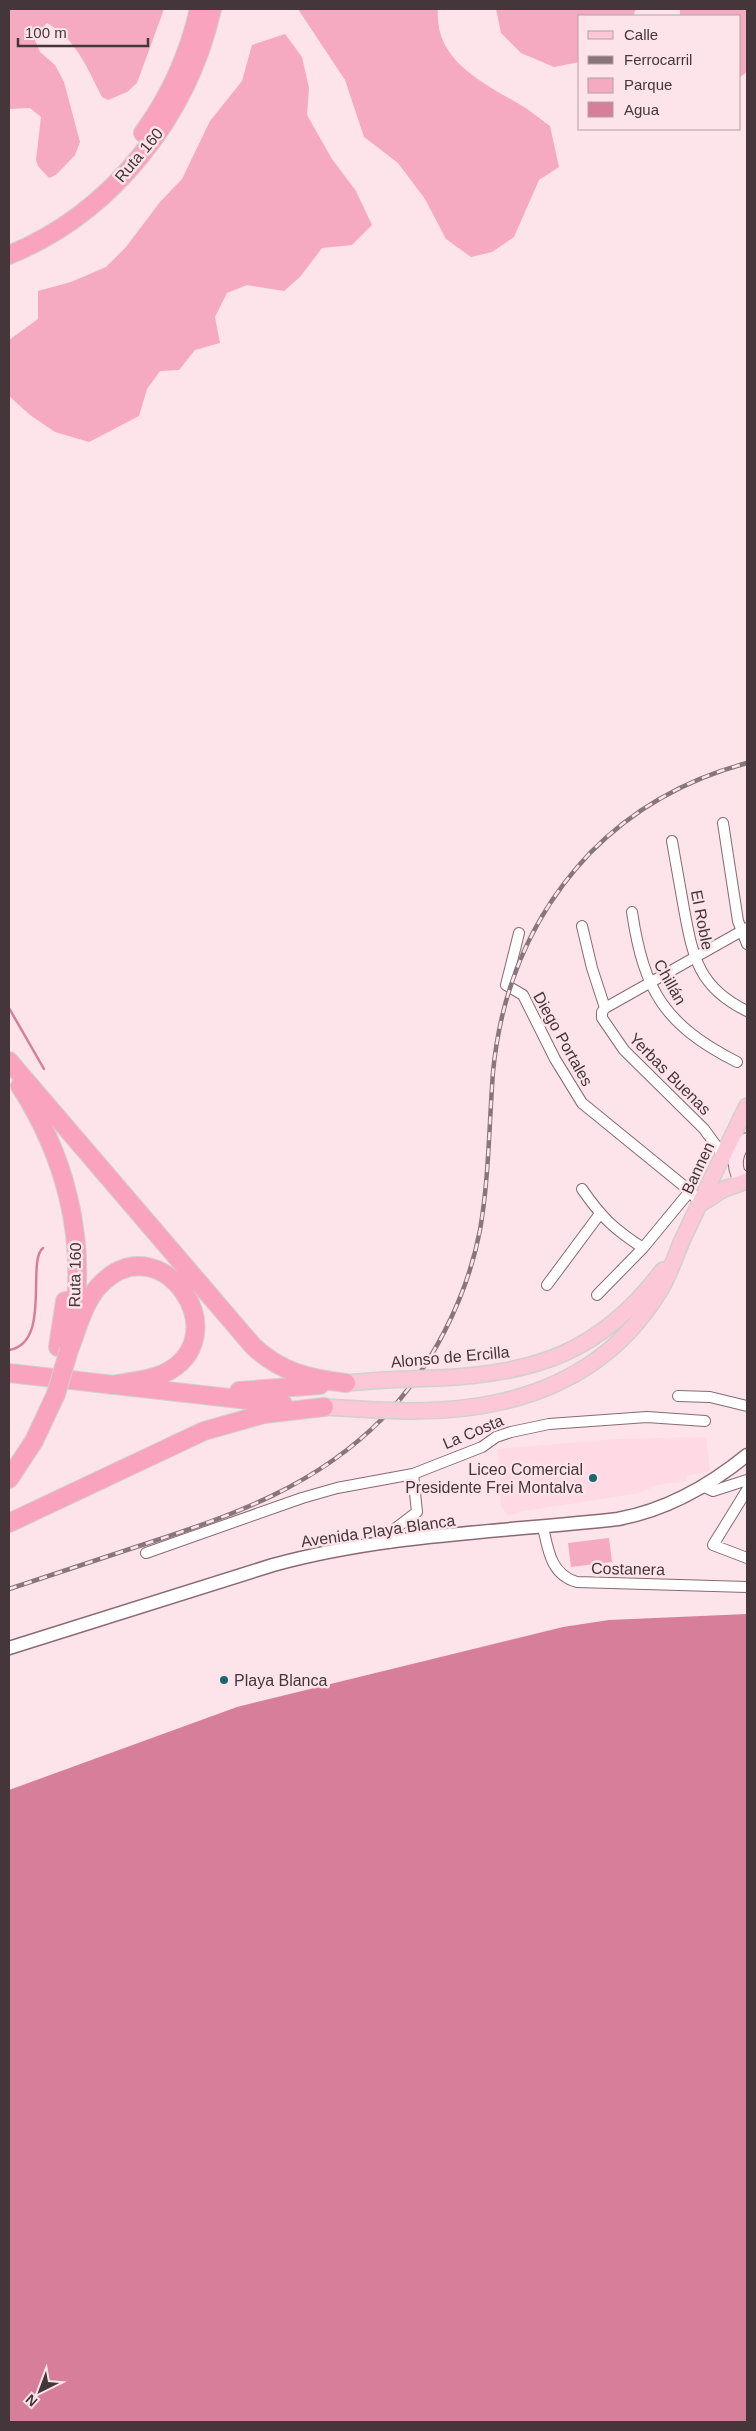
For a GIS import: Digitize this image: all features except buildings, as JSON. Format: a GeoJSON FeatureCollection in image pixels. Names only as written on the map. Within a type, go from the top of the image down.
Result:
{"type":"FeatureCollection","features":[{"type":"Feature","properties":{"kind":"highway","name":"Ruta 160"},"geometry":{"type":"LineString","coordinates":[[9,242],[47,223],[78,201],[106,176],[133,147],[156,115],[175,80],[190,43],[199,9]]}},
{"type":"Feature","properties":{"kind":"highway","name":"Ruta 160"},"geometry":{"type":"LineString","coordinates":[[9,255],[50,234],[81,214],[117,182],[141,156],[168,118],[189,80],[202,45],[212,9]]}},
{"type":"Feature","properties":{"kind":"highway"},"geometry":{"type":"LineString","coordinates":[[9,1061],[253,1346],[284,1369],[306,1377],[346,1383]]}},
{"type":"Feature","properties":{"kind":"highway","name":"Ruta 160"},"geometry":{"type":"LineString","coordinates":[[9,1070],[29,1100],[47,1133],[60,1168],[70,1201],[76,1236],[78,1273],[75,1312],[34,1441],[9,1479]]}},
{"type":"Feature","properties":{"kind":"highway","name":"Ruta 160"},"geometry":{"type":"LineString","coordinates":[[9,1089],[43,1152],[54,1185],[62,1220],[66,1256],[63,1349]]}},
{"type":"Feature","properties":{"kind":"highway"},"geometry":{"type":"LineString","coordinates":[[63,1349],[88,1301],[97,1288],[108,1278],[127,1269],[140,1268],[157,1270],[176,1281],[189,1297],[194,1312],[195,1328],[188,1352],[177,1364],[164,1373],[148,1379],[110,1385]]}},
{"type":"Feature","properties":{"kind":"highway"},"geometry":{"type":"LineString","coordinates":[[9,1373],[183,1392],[244,1401],[324,1407]]}},
{"type":"Feature","properties":{"kind":"highway"},"geometry":{"type":"LineString","coordinates":[[183,1392],[260,1390],[346,1383]]}},
{"type":"Feature","properties":{"kind":"highway","name":"Ruta 160"},"geometry":{"type":"LineString","coordinates":[[9,1458],[50,1392]]}},
{"type":"Feature","properties":{"kind":"highway"},"geometry":{"type":"LineString","coordinates":[[9,1523],[204,1430],[264,1414],[324,1407]]}},
{"type":"Feature","properties":{"kind":"main road","name":"Bannen"},"geometry":{"type":"LineString","coordinates":[[681,1245],[723,1154],[742,1129],[747,1106]]}},
{"type":"Feature","properties":{"kind":"main road"},"geometry":{"type":"LineString","coordinates":[[744,1178],[736,1158],[747,1140]]}},
{"type":"Feature","properties":{"kind":"main road"},"geometry":{"type":"LineString","coordinates":[[723,1154],[744,1178]]}},
{"type":"Feature","properties":{"kind":"main road"},"geometry":{"type":"LineString","coordinates":[[700,1204],[744,1178]]}},
{"type":"Feature","properties":{"kind":"main road"},"geometry":{"type":"LineString","coordinates":[[324,1407],[407,1411],[468,1409],[498,1404],[536,1392],[573,1374],[610,1348],[641,1317],[665,1281],[681,1245]]}},
{"type":"Feature","properties":{"kind":"main road","name":"Alonso de Ercilla"},"geometry":{"type":"LineString","coordinates":[[346,1383],[488,1375],[512,1371],[549,1360],[578,1347],[603,1331],[626,1312],[652,1284],[681,1245]]}},
{"type":"Feature","properties":{"kind":"street"},"geometry":{"type":"LineString","coordinates":[[723,823],[747,944]]}},
{"type":"Feature","properties":{"kind":"street","name":"El Roble"},"geometry":{"type":"LineString","coordinates":[[672,841],[694,958],[716,990],[726,1000],[747,1011]]}},
{"type":"Feature","properties":{"kind":"street","name":"Chillán"},"geometry":{"type":"LineString","coordinates":[[632,912],[638,952],[650,982],[663,1006],[688,1032],[706,1046],[737,1062]]}},
{"type":"Feature","properties":{"kind":"street","name":"Yerbas Buenas"},"geometry":{"type":"LineString","coordinates":[[582,926],[592,968],[605,1008],[602,1012],[602,1018],[624,1050],[704,1129],[723,1154]]}},
{"type":"Feature","properties":{"kind":"street"},"geometry":{"type":"LineString","coordinates":[[605,1008],[744,930]]}},
{"type":"Feature","properties":{"kind":"street","name":"Diego Portales"},"geometry":{"type":"LineString","coordinates":[[519,933],[506,985],[523,996],[572,1088],[582,1103],[690,1191],[700,1204]]}},
{"type":"Feature","properties":{"kind":"street"},"geometry":{"type":"LineString","coordinates":[[582,1189],[600,1215],[616,1231],[643,1248]]}},
{"type":"Feature","properties":{"kind":"street"},"geometry":{"type":"LineString","coordinates":[[597,1295],[643,1248],[690,1191]]}},
{"type":"Feature","properties":{"kind":"street"},"geometry":{"type":"LineString","coordinates":[[547,1285],[600,1215]]}},
{"type":"Feature","properties":{"kind":"street"},"geometry":{"type":"LineString","coordinates":[[678,1396],[710,1397],[747,1406]]}},
{"type":"Feature","properties":{"kind":"street","name":"La Costa"},"geometry":{"type":"LineString","coordinates":[[146,1553],[302,1498],[337,1488],[414,1474],[482,1447],[502,1434],[549,1424],[647,1417],[705,1421]]}},
{"type":"Feature","properties":{"kind":"street","name":"Avenida Playa Blanca"},"geometry":{"type":"LineString","coordinates":[[9,1648],[288,1561],[332,1551],[389,1543],[618,1519],[644,1513],[673,1503],[702,1486],[747,1455]]}},
{"type":"Feature","properties":{"kind":"street"},"geometry":{"type":"LineString","coordinates":[[389,1543],[392,1531],[417,1512],[414,1474]]}},
{"type":"Feature","properties":{"kind":"street"},"geometry":{"type":"LineString","coordinates":[[702,1486],[713,1491],[747,1480]]}},
{"type":"Feature","properties":{"kind":"street"},"geometry":{"type":"LineString","coordinates":[[746,1555],[713,1545],[747,1490]]}},
{"type":"Feature","properties":{"kind":"street","name":"Costanera"},"geometry":{"type":"LineString","coordinates":[[543,1526],[553,1563],[559,1572],[572,1581],[583,1583],[747,1587]]}},
{"type":"Feature","properties":{"kind":"shaded area","name":"Liceo Comercial Presidente Frei Montalva"},"geometry":{"type":"Polygon","coordinates":[[[706,1437],[710,1471],[687,1476],[686,1481],[657,1485],[640,1493],[523,1511],[508,1516],[501,1506],[498,1449],[617,1439],[706,1437]]]}},
{"type":"Feature","properties":{"kind":"green space"},"geometry":{"type":"Polygon","coordinates":[[[9,9],[164,9],[137,83],[127,92],[108,100],[102,97],[80,56],[66,37],[47,23],[37,34],[35,40],[40,52],[55,65],[64,82],[80,142],[75,155],[56,175],[49,178],[38,166],[36,160],[41,117],[30,108],[9,109],[9,9]]]}},
{"type":"Feature","properties":{"kind":"green space"},"geometry":{"type":"Polygon","coordinates":[[[298,9],[438,9],[439,27],[444,42],[452,56],[476,78],[527,109],[550,126],[559,167],[539,180],[514,237],[492,252],[471,257],[446,239],[425,199],[398,163],[364,137],[345,80],[298,9]]]}},
{"type":"Feature","properties":{"kind":"green space"},"geometry":{"type":"Polygon","coordinates":[[[496,9],[636,9],[633,15],[578,15],[578,62],[554,67],[521,53],[501,33],[496,9]]]}},
{"type":"Feature","properties":{"kind":"green space"},"geometry":{"type":"Polygon","coordinates":[[[680,9],[747,9],[747,72],[741,76],[741,15],[680,15],[680,9]]]}},
{"type":"Feature","properties":{"kind":"green space"},"geometry":{"type":"Polygon","coordinates":[[[285,34],[302,57],[309,88],[307,115],[332,159],[356,191],[372,225],[352,245],[322,248],[300,277],[284,291],[247,285],[227,293],[215,317],[220,343],[195,350],[179,370],[160,371],[147,389],[139,416],[89,442],[55,432],[30,415],[9,396],[9,340],[38,319],[38,291],[71,282],[106,267],[126,247],[160,202],[182,179],[210,121],[242,81],[252,45],[285,34]]]}},
{"type":"Feature","properties":{"kind":"green space"},"geometry":{"type":"Polygon","coordinates":[[[609,1538],[612,1562],[571,1567],[568,1543],[609,1538]]]}},
{"type":"Feature","properties":{"kind":"water"},"geometry":{"type":"Polygon","coordinates":[[[747,1614],[747,2422],[9,2422],[9,1790],[237,1707],[563,1627],[609,1620],[747,1614]]]}},
{"type":"Feature","properties":{"kind":"waterway"},"geometry":{"type":"LineString","coordinates":[[9,1008],[44,1069]]}},
{"type":"Feature","properties":{"kind":"waterway"},"geometry":{"type":"LineString","coordinates":[[9,1350],[22,1344],[30,1333],[36,1301],[38,1256],[43,1248]]}},
{"type":"Feature","properties":{"kind":"railway"},"geometry":{"type":"LineString","coordinates":[[9,1589],[212,1521],[273,1495],[302,1480],[357,1442],[400,1399],[417,1378],[445,1331],[466,1281],[474,1256],[480,1230],[485,1191],[493,1072],[497,1041],[503,1011],[512,982],[536,927],[552,901],[590,853],[624,823],[643,809],[682,787],[747,763]]}},
{"type":"Feature","properties":{"kind":"place","name":"Liceo Comercial Presidente Frei Montalva"},"geometry":{"type":"Point","coordinates":[593,1478]}},
{"type":"Feature","properties":{"kind":"place","name":"Playa Blanca"},"geometry":{"type":"Point","coordinates":[224,1680]}}]}
